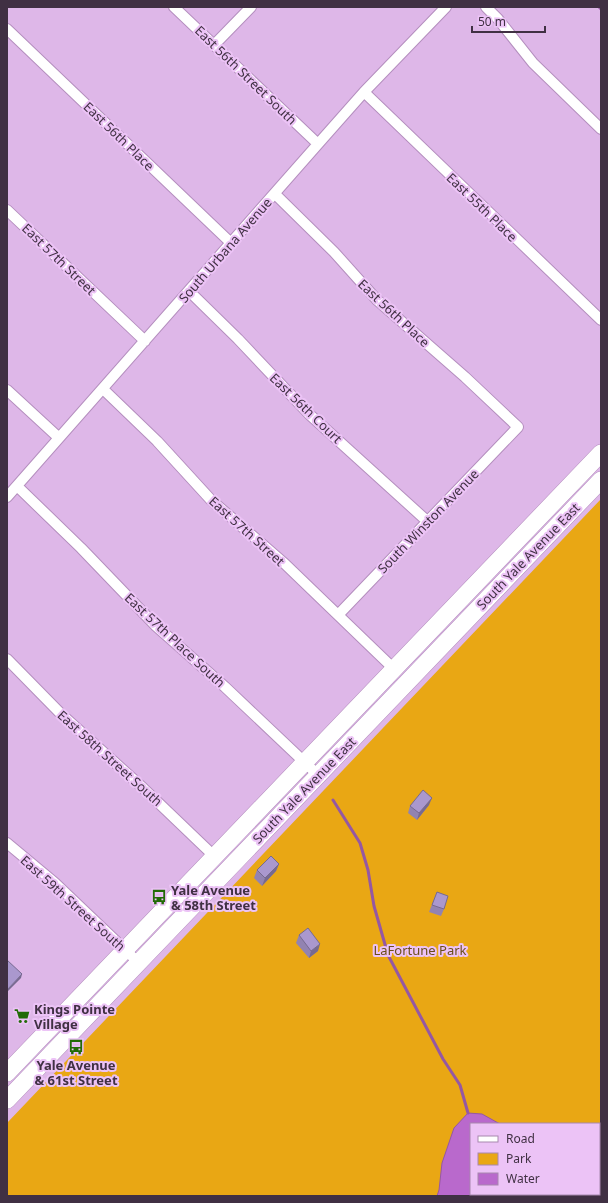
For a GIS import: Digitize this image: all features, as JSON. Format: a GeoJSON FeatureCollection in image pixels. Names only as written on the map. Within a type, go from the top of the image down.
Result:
{"type":"FeatureCollection","features":[{"type":"Feature","properties":{"kind":"main road","name":"South Yale Avenue East"},"geometry":{"type":"LineString","coordinates":[[7,1073],[601,453]]}},
{"type":"Feature","properties":{"kind":"main road","name":"South Yale Avenue East"},"geometry":{"type":"LineString","coordinates":[[7,1100],[601,480]]}},
{"type":"Feature","properties":{"kind":"street","name":"East 56th Street South"},"geometry":{"type":"LineString","coordinates":[[174,7],[318,144]]}},
{"type":"Feature","properties":{"kind":"street"},"geometry":{"type":"LineString","coordinates":[[214,45],[251,7]]}},
{"type":"Feature","properties":{"kind":"street","name":"South Urbana Avenue"},"geometry":{"type":"LineString","coordinates":[[7,497],[58,437],[103,389],[364,92],[446,7]]}},
{"type":"Feature","properties":{"kind":"street"},"geometry":{"type":"LineString","coordinates":[[486,7],[498,19],[533,63],[601,129]]}},
{"type":"Feature","properties":{"kind":"street","name":"East 56th Place"},"geometry":{"type":"LineString","coordinates":[[7,29],[231,243]]}},
{"type":"Feature","properties":{"kind":"street","name":"East 55th Place"},"geometry":{"type":"LineString","coordinates":[[364,92],[601,320]]}},
{"type":"Feature","properties":{"kind":"street","name":"East 56th Place"},"geometry":{"type":"LineString","coordinates":[[275,194],[334,252],[377,300],[466,377],[518,427]]}},
{"type":"Feature","properties":{"kind":"street","name":"East 57th Street"},"geometry":{"type":"LineString","coordinates":[[7,210],[145,341]]}},
{"type":"Feature","properties":{"kind":"street","name":"East 56th Court"},"geometry":{"type":"LineString","coordinates":[[189,291],[238,339],[309,414],[428,521]]}},
{"type":"Feature","properties":{"kind":"street","name":"East 57th Street"},"geometry":{"type":"LineString","coordinates":[[103,389],[157,441],[211,500],[284,564],[394,669]]}},
{"type":"Feature","properties":{"kind":"street"},"geometry":{"type":"LineString","coordinates":[[7,390],[58,437]]}},
{"type":"Feature","properties":{"kind":"street","name":"South Winston Avenue"},"geometry":{"type":"LineString","coordinates":[[338,615],[518,427]]}},
{"type":"Feature","properties":{"kind":"street","name":"East 57th Place South"},"geometry":{"type":"LineString","coordinates":[[17,486],[81,548],[156,626],[225,687],[318,775]]}},
{"type":"Feature","properties":{"kind":"street","name":"East 58th Street South"},"geometry":{"type":"LineString","coordinates":[[7,659],[61,714],[143,788],[214,856]]}},
{"type":"Feature","properties":{"kind":"street","name":"East 59th Street South"},"geometry":{"type":"LineString","coordinates":[[7,843],[55,883],[139,963]]}},
{"type":"Feature","properties":{"kind":"green space","name":"LaFortune Park"},"geometry":{"type":"Polygon","coordinates":[[[601,499],[601,1196],[7,1196],[7,1123],[601,499]]]}},
{"type":"Feature","properties":{"kind":"water"},"geometry":{"type":"Polygon","coordinates":[[[468,1113],[482,1114],[498,1123],[470,1123],[470,1195],[482,1195],[480,1196],[437,1196],[442,1163],[454,1128],[468,1113]]]}},
{"type":"Feature","properties":{"kind":"building"},"geometry":{"type":"Polygon","coordinates":[[[423,790],[432,798],[419,813],[410,806],[423,790]]]}},
{"type":"Feature","properties":{"kind":"building"},"geometry":{"type":"Polygon","coordinates":[[[271,856],[279,864],[265,878],[257,870],[271,856]]]}},
{"type":"Feature","properties":{"kind":"building"},"geometry":{"type":"Polygon","coordinates":[[[437,892],[448,896],[444,909],[432,905],[437,892]]]}},
{"type":"Feature","properties":{"kind":"building"},"geometry":{"type":"Polygon","coordinates":[[[308,928],[320,944],[311,951],[299,935],[308,928]]]}},
{"type":"Feature","properties":{"kind":"building"},"geometry":{"type":"Polygon","coordinates":[[[7,960],[22,974],[7,990],[7,960]]]}},
{"type":"Feature","properties":{"kind":"waterway"},"geometry":{"type":"LineString","coordinates":[[333,800],[360,843],[368,870],[374,906],[388,955],[443,1059],[460,1085],[468,1113]]}},
{"type":"Feature","properties":{"kind":"place","name":"Yale Avenue & 58th Street"},"geometry":{"type":"Point","coordinates":[159,897]}},
{"type":"Feature","properties":{"kind":"place","name":"Kings Pointe Village"},"geometry":{"type":"Point","coordinates":[22,1016]}},
{"type":"Feature","properties":{"kind":"place","name":"Yale Avenue & 61st Street"},"geometry":{"type":"Point","coordinates":[76,1047]}}]}
